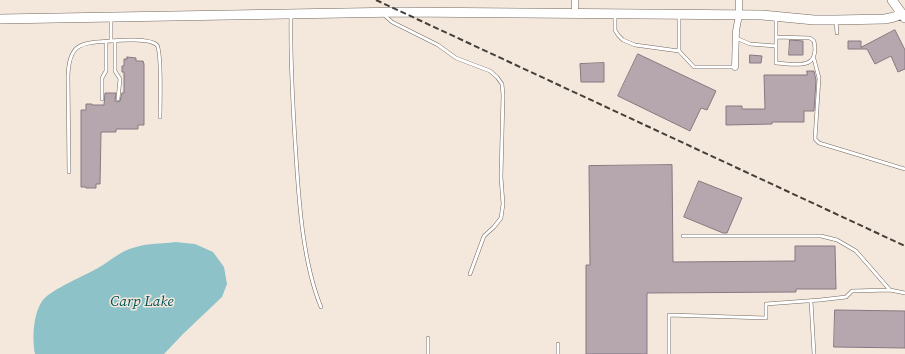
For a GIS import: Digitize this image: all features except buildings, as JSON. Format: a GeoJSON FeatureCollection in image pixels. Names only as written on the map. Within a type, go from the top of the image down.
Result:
{"type":"FeatureCollection","features":[{"type":"Feature","properties":{"kind":"street"},"geometry":{"type":"LineString","coordinates":[[575,0],[575,13]]}},
{"type":"Feature","properties":{"kind":"street"},"geometry":{"type":"LineString","coordinates":[[736,67],[736,38],[739,0]]}},
{"type":"Feature","properties":{"kind":"street"},"geometry":{"type":"LineString","coordinates":[[892,0],[904,16]]}},
{"type":"Feature","properties":{"kind":"street"},"geometry":{"type":"LineString","coordinates":[[0,18],[381,13],[739,15],[776,16],[814,20],[885,19],[904,16]]}},
{"type":"Feature","properties":{"kind":"lane"},"geometry":{"type":"LineString","coordinates":[[381,13],[392,22],[438,46],[456,58],[490,71],[502,84],[501,177],[503,204],[501,218],[484,236],[470,274]]}},
{"type":"Feature","properties":{"kind":"lane"},"geometry":{"type":"LineString","coordinates":[[292,14],[291,56],[293,113],[299,199],[307,254],[315,292],[321,307]]}},
{"type":"Feature","properties":{"kind":"lane"},"geometry":{"type":"LineString","coordinates":[[615,14],[615,30],[623,40],[635,45],[679,51],[694,67],[736,67]]}},
{"type":"Feature","properties":{"kind":"lane"},"geometry":{"type":"LineString","coordinates":[[679,15],[679,51]]}},
{"type":"Feature","properties":{"kind":"lane"},"geometry":{"type":"LineString","coordinates":[[776,16],[776,63],[805,64],[812,61],[814,58]]}},
{"type":"Feature","properties":{"kind":"lane"},"geometry":{"type":"LineString","coordinates":[[111,17],[111,41]]}},
{"type":"Feature","properties":{"kind":"lane"},"geometry":{"type":"LineString","coordinates":[[836,20],[837,34]]}},
{"type":"Feature","properties":{"kind":"lane"},"geometry":{"type":"LineString","coordinates":[[776,37],[806,38],[812,40],[815,45],[814,58],[819,78],[815,139],[819,143],[905,169]]}},
{"type":"Feature","properties":{"kind":"lane"},"geometry":{"type":"LineString","coordinates":[[736,38],[750,44],[776,46]]}},
{"type":"Feature","properties":{"kind":"lane"},"geometry":{"type":"LineString","coordinates":[[115,40],[115,71],[120,79],[118,99]]}},
{"type":"Feature","properties":{"kind":"lane"},"geometry":{"type":"LineString","coordinates":[[69,172],[68,63],[71,55],[77,48],[88,43],[115,40],[146,41],[157,45],[159,63],[160,117]]}},
{"type":"Feature","properties":{"kind":"lane"},"geometry":{"type":"LineString","coordinates":[[102,99],[102,78],[106,71],[106,41]]}},
{"type":"Feature","properties":{"kind":"lane"},"geometry":{"type":"LineString","coordinates":[[106,71],[115,71]]}},
{"type":"Feature","properties":{"kind":"lane"},"geometry":{"type":"LineString","coordinates":[[683,236],[820,236],[836,240],[856,251],[890,290]]}},
{"type":"Feature","properties":{"kind":"lane"},"geometry":{"type":"LineString","coordinates":[[669,354],[669,315],[766,318],[766,304],[846,297],[852,291],[890,290],[905,293]]}},
{"type":"Feature","properties":{"kind":"lane"},"geometry":{"type":"LineString","coordinates":[[811,301],[814,354]]}},
{"type":"Feature","properties":{"kind":"lane"},"geometry":{"type":"LineString","coordinates":[[428,338],[428,354]]}},
{"type":"Feature","properties":{"kind":"lane"},"geometry":{"type":"LineString","coordinates":[[558,344],[558,354]]}},
{"type":"Feature","properties":{"kind":"water","name":"Carp Lake"},"geometry":{"type":"Polygon","coordinates":[[[175,242],[195,244],[213,252],[224,267],[227,284],[222,297],[164,354],[35,354],[34,326],[37,312],[43,300],[53,291],[98,268],[131,248],[175,242]]]}},
{"type":"Feature","properties":{"kind":"railway"},"geometry":{"type":"LineString","coordinates":[[376,0],[905,246]]}}]}
